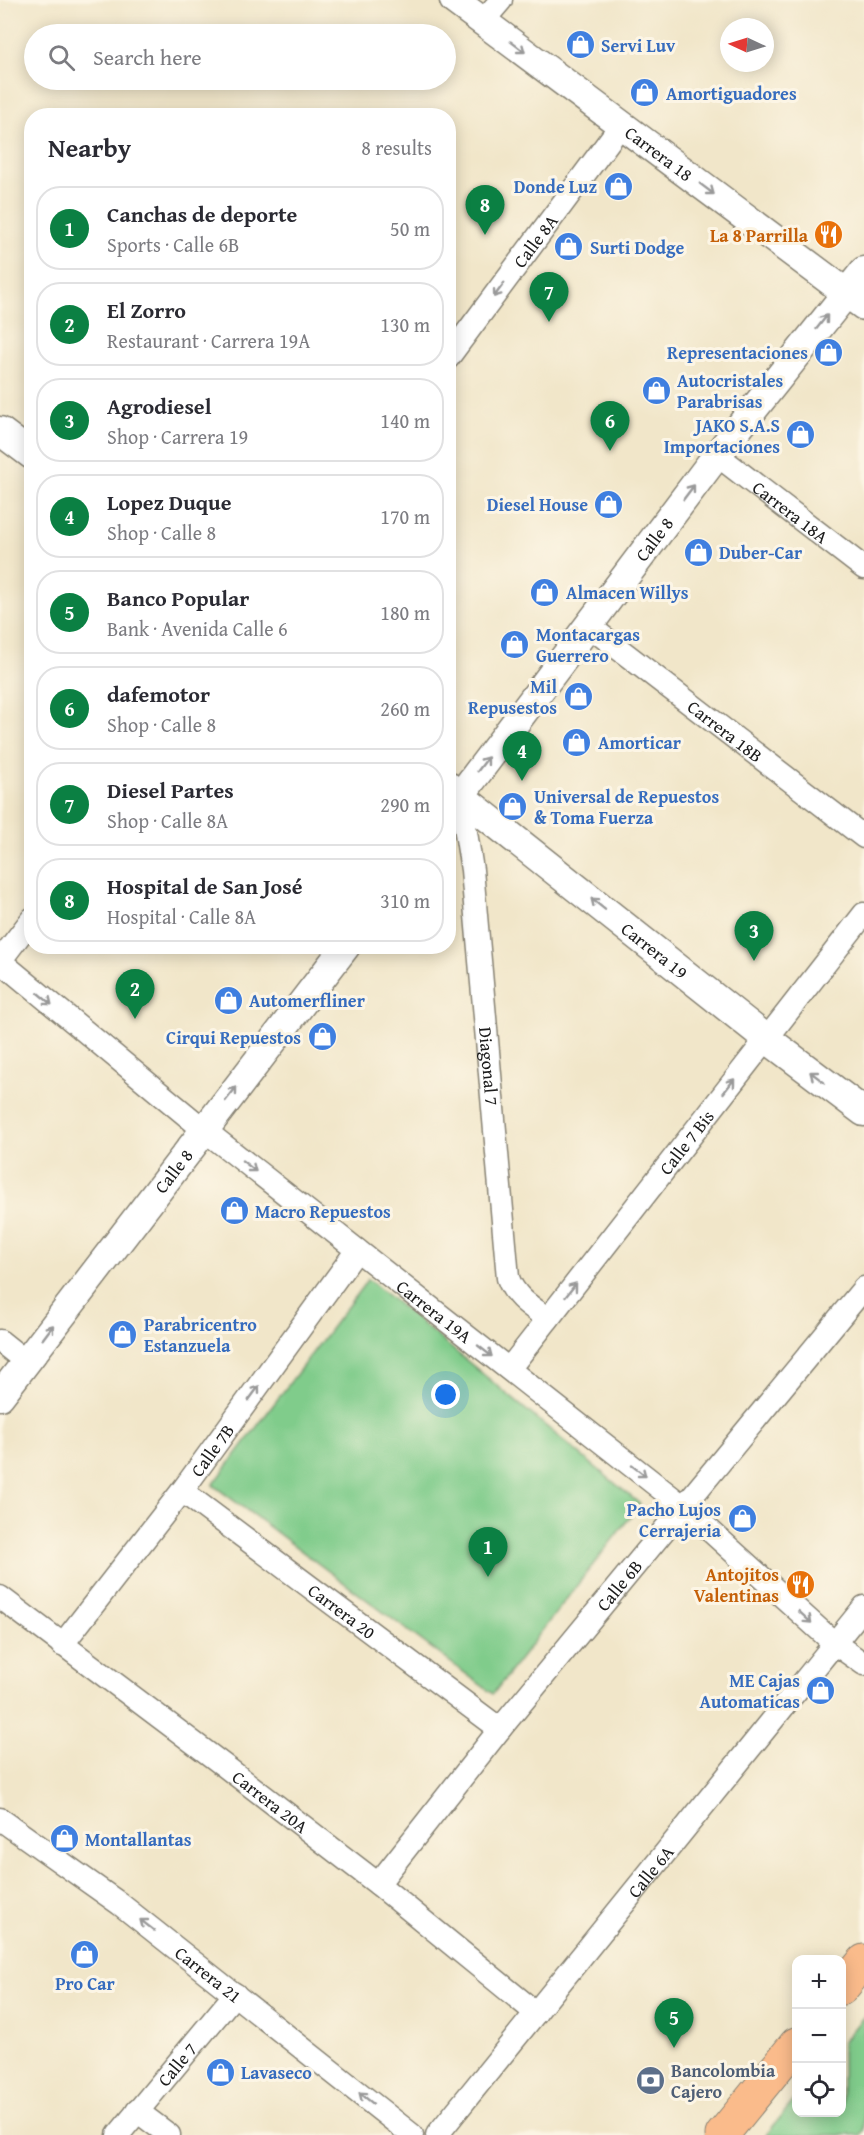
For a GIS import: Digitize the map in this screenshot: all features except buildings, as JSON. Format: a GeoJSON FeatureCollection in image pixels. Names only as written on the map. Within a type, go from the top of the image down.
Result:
{"type":"FeatureCollection","features":[{"type":"Feature","properties":{"kind":"main road"},"geometry":{"type":"LineString","coordinates":[[846,1983],[864,1961]]}},
{"type":"Feature","properties":{"kind":"main road"},"geometry":{"type":"LineString","coordinates":[[722,2135],[792,2049]]}},
{"type":"Feature","properties":{"kind":"street","name":"Carrera 18"},"geometry":{"type":"LineString","coordinates":[[454,0],[492,10],[621,125],[855,299]]}},
{"type":"Feature","properties":{"kind":"street","name":"Calle 8A"},"geometry":{"type":"LineString","coordinates":[[456,347],[621,125]]}},
{"type":"Feature","properties":{"kind":"street","name":"Calle 8"},"geometry":{"type":"LineString","coordinates":[[456,792],[589,626],[717,455],[855,299],[864,271]]}},
{"type":"Feature","properties":{"kind":"street","name":"Carrera 18A"},"geometry":{"type":"LineString","coordinates":[[717,455],[864,568]]}},
{"type":"Feature","properties":{"kind":"street","name":"Carrera 18B"},"geometry":{"type":"LineString","coordinates":[[589,626],[864,837]]}},
{"type":"Feature","properties":{"kind":"street","name":"Carrera 19"},"geometry":{"type":"LineString","coordinates":[[456,800],[864,1112]]}},
{"type":"Feature","properties":{"kind":"street","name":"Diagonal 7"},"geometry":{"type":"LineString","coordinates":[[456,812],[472,870],[508,1278],[512,1290],[548,1319]]}},
{"type":"Feature","properties":{"kind":"street","name":"Calle 7 Bis"},"geometry":{"type":"LineString","coordinates":[[509,1369],[864,914]]}},
{"type":"Feature","properties":{"kind":"street"},"geometry":{"type":"LineString","coordinates":[[0,961],[24,930]]}},
{"type":"Feature","properties":{"kind":"street","name":"Calle 8"},"geometry":{"type":"LineString","coordinates":[[0,1396],[340,954]]}},
{"type":"Feature","properties":{"kind":"street","name":"Carrera 19A"},"geometry":{"type":"LineString","coordinates":[[0,961],[203,1130],[684,1507],[834,1643],[864,1664]]}},
{"type":"Feature","properties":{"kind":"street","name":"Calle 7B"},"geometry":{"type":"LineString","coordinates":[[62,1645],[182,1491],[357,1250]]}},
{"type":"Feature","properties":{"kind":"street","name":"Calle 6B"},"geometry":{"type":"LineString","coordinates":[[378,1884],[500,1729],[864,1288]]}},
{"type":"Feature","properties":{"kind":"street"},"geometry":{"type":"LineString","coordinates":[[0,1341],[26,1361]]}},
{"type":"Feature","properties":{"kind":"street","name":"Carrera 20"},"geometry":{"type":"LineString","coordinates":[[182,1491],[500,1729]]}},
{"type":"Feature","properties":{"kind":"street","name":"Carrera 20A"},"geometry":{"type":"LineString","coordinates":[[0,1597],[378,1884],[536,2013]]}},
{"type":"Feature","properties":{"kind":"street","name":"Calle 6A"},"geometry":{"type":"LineString","coordinates":[[437,2135],[864,1607]]}},
{"type":"Feature","properties":{"kind":"street","name":"Carrera 21"},"geometry":{"type":"LineString","coordinates":[[0,1819],[120,1904],[412,2135]]}},
{"type":"Feature","properties":{"kind":"street","name":"Calle 7"},"geometry":{"type":"LineString","coordinates":[[118,2135],[235,1994]]}},
{"type":"Feature","properties":{"kind":"street"},"geometry":{"type":"LineString","coordinates":[[137,2111],[169,2135]]}},
{"type":"Feature","properties":{"kind":"green space"},"geometry":{"type":"Polygon","coordinates":[[[368,1279],[640,1504],[493,1694],[213,1485],[368,1279]]]}},
{"type":"Feature","properties":{"kind":"green space"},"geometry":{"type":"Polygon","coordinates":[[[864,2016],[864,2131],[861,2135],[766,2135],[792,2103],[792,2117],[846,2117],[846,2038],[864,2016]]]}},
{"type":"Feature","properties":{"kind":"place","name":"Servi Luv"},"geometry":{"type":"Point","coordinates":[580,45]}},
{"type":"Feature","properties":{"kind":"place","name":"Amortiguadores"},"geometry":{"type":"Point","coordinates":[645,93]}},
{"type":"Feature","properties":{"kind":"place","name":"Donde Luz"},"geometry":{"type":"Point","coordinates":[618,186]}},
{"type":"Feature","properties":{"kind":"place","name":"Hospital de San José"},"geometry":{"type":"Point","coordinates":[485,235]}},
{"type":"Feature","properties":{"kind":"place","name":"La 8 Parrilla"},"geometry":{"type":"Point","coordinates":[829,235]}},
{"type":"Feature","properties":{"kind":"place","name":"Surti Dodge"},"geometry":{"type":"Point","coordinates":[569,247]}},
{"type":"Feature","properties":{"kind":"place","name":"Diesel Partes"},"geometry":{"type":"Point","coordinates":[549,322]}},
{"type":"Feature","properties":{"kind":"place","name":"Representaciones"},"geometry":{"type":"Point","coordinates":[829,352]}},
{"type":"Feature","properties":{"kind":"place","name":"Autocristales Parabrisas"},"geometry":{"type":"Point","coordinates":[656,390]}},
{"type":"Feature","properties":{"kind":"place","name":"JAKO S.A.S Importaciones"},"geometry":{"type":"Point","coordinates":[801,435]}},
{"type":"Feature","properties":{"kind":"place","name":"dafemotor"},"geometry":{"type":"Point","coordinates":[610,451]}},
{"type":"Feature","properties":{"kind":"place","name":"Diesel House"},"geometry":{"type":"Point","coordinates":[609,504]}},
{"type":"Feature","properties":{"kind":"place","name":"Duber-Car"},"geometry":{"type":"Point","coordinates":[698,552]}},
{"type":"Feature","properties":{"kind":"place","name":"Almacen Willys"},"geometry":{"type":"Point","coordinates":[545,592]}},
{"type":"Feature","properties":{"kind":"place","name":"Montacargas Guerrero"},"geometry":{"type":"Point","coordinates":[515,644]}},
{"type":"Feature","properties":{"kind":"place","name":"Mil Repusestos"},"geometry":{"type":"Point","coordinates":[578,696]}},
{"type":"Feature","properties":{"kind":"place","name":"Amorticar"},"geometry":{"type":"Point","coordinates":[577,742]}},
{"type":"Feature","properties":{"kind":"place","name":"Lopez Duque"},"geometry":{"type":"Point","coordinates":[522,781]}},
{"type":"Feature","properties":{"kind":"place","name":"Universal de Repuestos & Toma Fuerza"},"geometry":{"type":"Point","coordinates":[513,806]}},
{"type":"Feature","properties":{"kind":"place","name":"Agrodiesel"},"geometry":{"type":"Point","coordinates":[754,961]}},
{"type":"Feature","properties":{"kind":"place","name":"Automerfliner"},"geometry":{"type":"Point","coordinates":[228,1000]}},
{"type":"Feature","properties":{"kind":"place","name":"El Zorro"},"geometry":{"type":"Point","coordinates":[135,1019]}},
{"type":"Feature","properties":{"kind":"place","name":"Cirqui Repuestos"},"geometry":{"type":"Point","coordinates":[322,1037]}},
{"type":"Feature","properties":{"kind":"place","name":"Macro Repuestos"},"geometry":{"type":"Point","coordinates":[234,1211]}},
{"type":"Feature","properties":{"kind":"place","name":"Parabricentro Estanzuela"},"geometry":{"type":"Point","coordinates":[123,1334]}},
{"type":"Feature","properties":{"kind":"place","name":"Pacho Lujos Cerrajeria"},"geometry":{"type":"Point","coordinates":[742,1519]}},
{"type":"Feature","properties":{"kind":"place","name":"Canchas de deporte"},"geometry":{"type":"Point","coordinates":[488,1577]}},
{"type":"Feature","properties":{"kind":"place","name":"Antojitos Valentinas"},"geometry":{"type":"Point","coordinates":[800,1584]}},
{"type":"Feature","properties":{"kind":"place","name":"ME Cajas Automaticas"},"geometry":{"type":"Point","coordinates":[821,1690]}},
{"type":"Feature","properties":{"kind":"place","name":"Montallantas"},"geometry":{"type":"Point","coordinates":[64,1839]}},
{"type":"Feature","properties":{"kind":"place","name":"Pro Car"},"geometry":{"type":"Point","coordinates":[85,1954]}},
{"type":"Feature","properties":{"kind":"place","name":"Banco Popular"},"geometry":{"type":"Point","coordinates":[674,2048]}},
{"type":"Feature","properties":{"kind":"place","name":"Lavaseco"},"geometry":{"type":"Point","coordinates":[220,2072]}},
{"type":"Feature","properties":{"kind":"place","name":"Bancolombia Cajero"},"geometry":{"type":"Point","coordinates":[650,2080]}}]}
